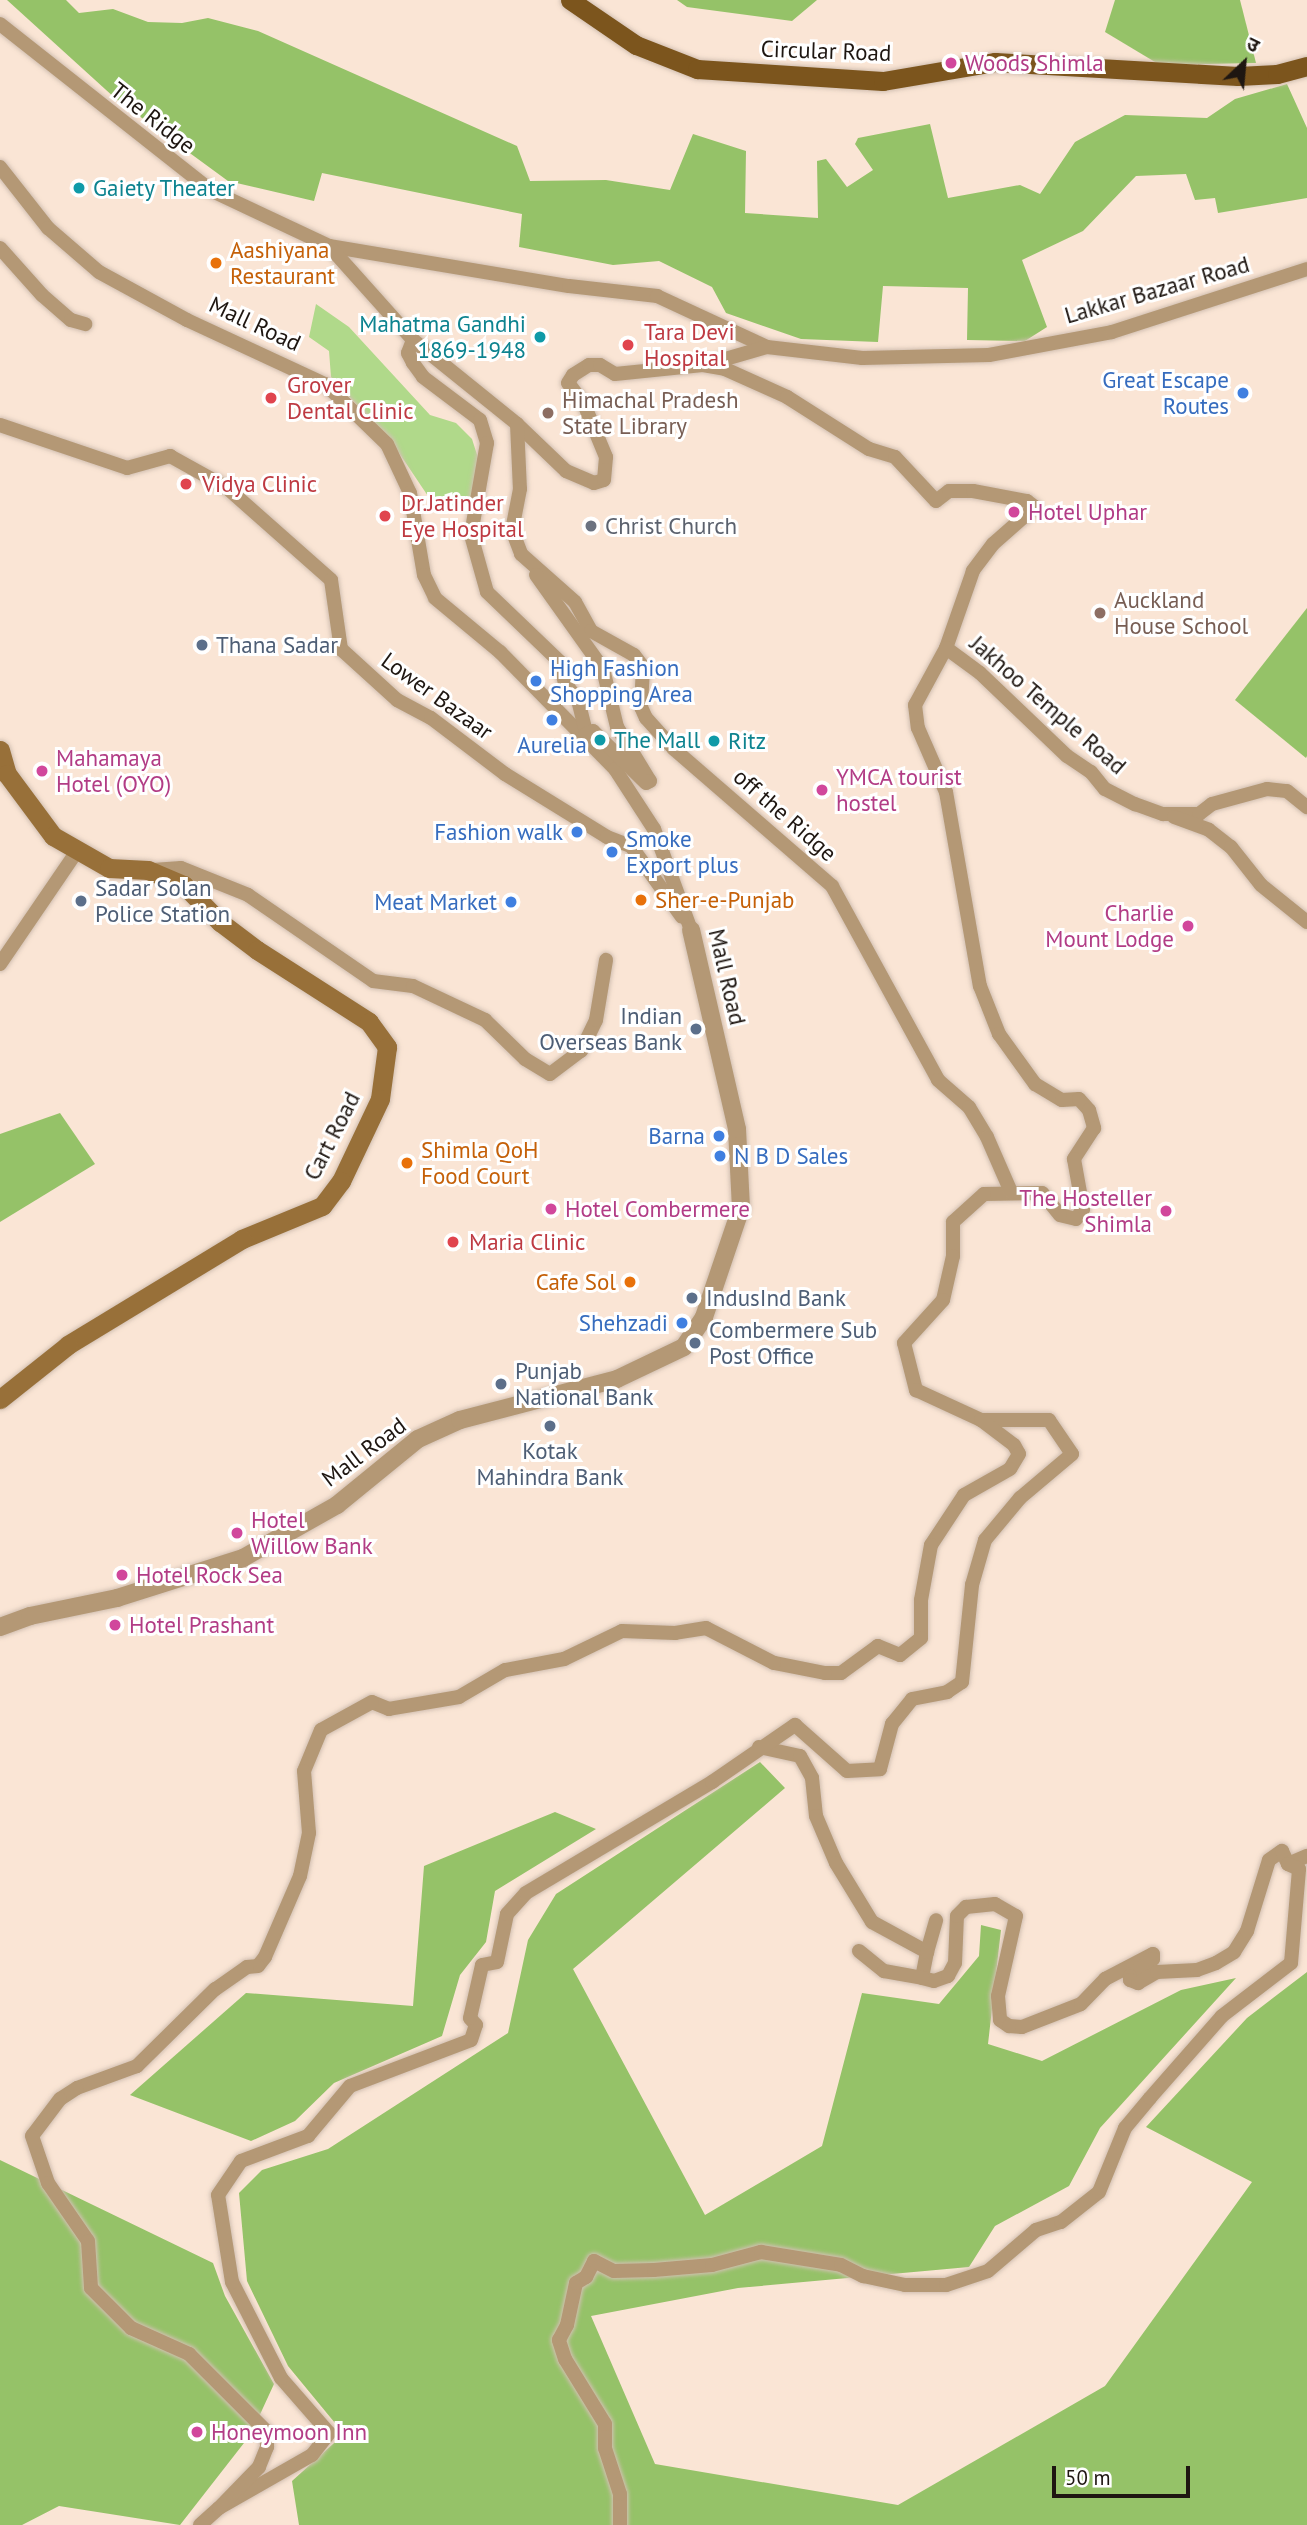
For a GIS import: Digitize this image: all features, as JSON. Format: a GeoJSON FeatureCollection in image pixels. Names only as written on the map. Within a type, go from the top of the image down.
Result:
{"type":"FeatureCollection","features":[{"type":"Feature","properties":{"kind":"main road","name":"Circular Road"},"geometry":{"type":"LineString","coordinates":[[570,0],[636,45],[697,69],[883,81],[995,62],[1238,76],[1277,74],[1307,66]]}},
{"type":"Feature","properties":{"kind":"main road","name":"Cart Road"},"geometry":{"type":"LineString","coordinates":[[0,750],[7,774],[53,836],[109,868],[148,870],[184,885],[220,922],[257,950],[369,1022],[387,1047],[380,1099],[341,1181],[323,1206],[242,1239],[68,1345],[0,1399]]}},
{"type":"Feature","properties":{"kind":"street","name":"The Ridge"},"geometry":{"type":"LineString","coordinates":[[0,24],[210,190],[329,246],[569,286]]}},
{"type":"Feature","properties":{"kind":"street","name":"Mall Road"},"geometry":{"type":"LineString","coordinates":[[0,167],[48,228],[99,272],[187,320],[325,384],[387,444],[410,493],[424,575],[435,598],[500,652],[586,736],[615,769],[654,829],[691,930],[737,1129],[741,1208],[704,1317],[684,1347],[617,1379],[460,1420],[418,1439],[337,1505],[243,1558],[117,1598],[30,1616],[0,1627]]}},
{"type":"Feature","properties":{"kind":"street","name":"The Ridge"},"geometry":{"type":"LineString","coordinates":[[329,246],[413,340],[517,424]]}},
{"type":"Feature","properties":{"kind":"street"},"geometry":{"type":"LineString","coordinates":[[0,248],[42,295],[71,320],[85,324]]}},
{"type":"Feature","properties":{"kind":"street","name":"Lakkar Bazaar Road"},"geometry":{"type":"LineString","coordinates":[[569,286],[657,296],[767,347],[862,358],[989,355],[1111,332],[1307,269]]}},
{"type":"Feature","properties":{"kind":"street"},"geometry":{"type":"LineString","coordinates":[[413,340],[408,353],[418,370],[480,420],[487,443],[471,535],[487,592],[560,662],[565,682],[578,700],[586,736],[593,731],[646,783],[650,781],[617,727],[603,669],[521,554],[512,530],[520,489],[517,424]]}},
{"type":"Feature","properties":{"kind":"street"},"geometry":{"type":"LineString","coordinates":[[703,365],[767,347]]}},
{"type":"Feature","properties":{"kind":"street","name":"Jakhoo Temple Road"},"geometry":{"type":"LineString","coordinates":[[517,424],[566,471],[594,484],[604,481],[606,457],[584,404],[568,383],[573,375],[589,365],[600,365],[615,374],[703,365],[725,369],[787,397],[869,449],[895,457],[936,501],[949,491],[973,491],[1027,501],[1035,507],[993,544],[972,571],[946,648],[980,673],[1067,756],[1091,772],[1105,789],[1163,814],[1199,814],[1212,804],[1267,789],[1287,791],[1307,807]]}},
{"type":"Feature","properties":{"kind":"street","name":"Lower Bazaar"},"geometry":{"type":"LineString","coordinates":[[0,425],[127,468],[170,456],[226,487],[331,580],[341,649],[397,700],[431,719],[505,774],[607,837],[631,846],[691,930]]}},
{"type":"Feature","properties":{"kind":"street","name":"off the Ridge"},"geometry":{"type":"LineString","coordinates":[[521,554],[575,602],[591,631],[634,655],[643,667],[641,707],[646,718],[674,749],[832,886],[937,1080],[969,1107],[1011,1192]]}},
{"type":"Feature","properties":{"kind":"street"},"geometry":{"type":"LineString","coordinates":[[219,2508],[232,2490],[259,2467],[267,2447],[266,2431],[205,2367],[163,2340],[131,2328],[91,2288],[88,2241],[48,2183],[37,2158],[32,2136],[43,2117],[77,2088],[137,2066],[215,1989],[247,1967],[258,1966],[265,1957],[300,1876],[309,1833],[304,1770],[321,1730],[372,1702],[389,1709],[459,1697],[505,1671],[564,1659],[622,1631],[675,1633],[706,1628],[774,1662],[825,1673],[841,1673],[877,1646],[900,1655],[922,1638],[921,1600],[931,1545],[964,1495],[1010,1469],[1019,1454],[1014,1445],[981,1420],[916,1390],[904,1343],[943,1300],[953,1256],[953,1222],[984,1194],[1042,1193],[1060,1215],[1076,1219],[1083,1209],[1074,1159],[1094,1128],[1079,1099],[1062,1100],[1035,1084],[999,1034],[981,986],[946,793],[918,728],[915,705],[946,648]]}},
{"type":"Feature","properties":{"kind":"street"},"geometry":{"type":"LineString","coordinates":[[1163,814],[1209,830],[1231,847],[1261,885],[1307,922]]}},
{"type":"Feature","properties":{"kind":"street"},"geometry":{"type":"LineString","coordinates":[[0,964],[77,851]]}},
{"type":"Feature","properties":{"kind":"street"},"geometry":{"type":"LineString","coordinates":[[148,870],[181,868],[248,895],[373,981],[413,986],[485,1020],[525,1059],[550,1074],[581,1051],[596,1020],[606,960]]}},
{"type":"Feature","properties":{"kind":"street"},"geometry":{"type":"LineString","coordinates":[[200,2525],[219,2508],[312,2455],[329,2433],[281,2378],[232,2282],[218,2195],[241,2161],[309,2136],[350,2086],[471,2040],[476,2025],[470,2018],[482,1965],[497,1962],[507,1914],[526,1893],[712,1782],[759,1747],[795,1725],[847,1771],[880,1769],[892,1724],[912,1699],[947,1692],[962,1682],[972,1585],[985,1541],[1020,1498],[1072,1454],[1049,1420],[981,1420]]}},
{"type":"Feature","properties":{"kind":"street"},"geometry":{"type":"LineString","coordinates":[[759,1747],[800,1756],[812,1778],[816,1816],[857,1900],[872,1922],[927,1952]]}},
{"type":"Feature","properties":{"kind":"street"},"geometry":{"type":"LineString","coordinates":[[620,2525],[620,2494],[608,2460],[605,2424],[565,2359],[559,2340],[568,2325],[576,2283],[586,2277],[594,2261],[614,2271],[654,2270],[712,2265],[761,2252],[841,2265],[863,2276],[905,2284],[946,2285],[988,2271],[1036,2230],[1061,2222],[1099,2192],[1125,2129],[1150,2098],[1222,2016],[1291,1963],[1299,1868],[1288,1864],[1282,1850],[1269,1860],[1258,1908],[1234,1952],[1197,1970],[1175,1969],[1138,1983],[1130,1980],[1130,1976],[1153,1959],[1153,1954],[1105,1979],[1082,2004],[1022,2027],[1009,2026],[998,2010],[1016,1916],[995,1904],[966,1907],[957,1916],[955,1963],[948,1976],[934,1981],[884,1970],[859,1951]]}},
{"type":"Feature","properties":{"kind":"street"},"geometry":{"type":"LineString","coordinates":[[1288,1864],[1307,1856]]}},
{"type":"Feature","properties":{"kind":"street"},"geometry":{"type":"LineString","coordinates":[[922,1978],[936,1920]]}},
{"type":"Feature","properties":{"kind":"green space"},"geometry":{"type":"Polygon","coordinates":[[[7,0],[66,0],[79,13],[113,9],[148,22],[182,23],[208,18],[258,31],[517,146],[530,181],[606,180],[670,190],[693,134],[746,151],[745,213],[818,218],[817,161],[826,159],[847,187],[873,170],[855,144],[858,138],[930,124],[948,198],[1020,185],[1040,194],[1075,142],[1125,115],[1207,118],[1235,99],[1287,84],[1307,128],[1307,198],[1218,213],[1215,198],[1195,200],[1186,174],[1136,176],[1083,231],[1022,260],[1047,327],[1025,341],[967,340],[968,288],[883,286],[878,342],[801,339],[726,313],[712,287],[659,261],[613,265],[519,247],[522,214],[322,173],[314,201],[228,181],[116,99],[7,0]]]}},
{"type":"Feature","properties":{"kind":"green space"},"geometry":{"type":"Polygon","coordinates":[[[677,0],[817,0],[792,21],[687,7],[677,0]]]}},
{"type":"Feature","properties":{"kind":"green space"},"geometry":{"type":"Polygon","coordinates":[[[1115,0],[1240,0],[1256,63],[1160,65],[1105,32],[1115,0]]]}},
{"type":"Feature","properties":{"kind":"green space"},"geometry":{"type":"Polygon","coordinates":[[[316,304],[349,327],[430,415],[456,423],[472,439],[480,464],[474,500],[460,512],[434,505],[391,441],[331,377],[329,351],[309,337],[316,304]]]}},
{"type":"Feature","properties":{"kind":"green space"},"geometry":{"type":"Polygon","coordinates":[[[1307,608],[1307,756],[1306,758],[1235,700],[1307,608]]]}},
{"type":"Feature","properties":{"kind":"green space"},"geometry":{"type":"Polygon","coordinates":[[[60,1113],[95,1164],[0,1222],[0,1134],[60,1113]]]}},
{"type":"Feature","properties":{"kind":"green space"},"geometry":{"type":"Polygon","coordinates":[[[760,1762],[785,1788],[573,1969],[705,2215],[822,2146],[862,1993],[939,2004],[979,1956],[981,1925],[1001,1930],[988,2044],[1042,2061],[1181,1990],[1236,1978],[1100,2128],[1069,2186],[995,2226],[969,2267],[738,2288],[591,2316],[655,2464],[898,2505],[1105,2386],[1252,2182],[1146,2127],[1247,2018],[1307,1972],[1307,2525],[299,2525],[292,2481],[344,2434],[288,2366],[247,2281],[239,2193],[262,2170],[328,2149],[508,2033],[528,1940],[556,1894],[760,1762]]]}},
{"type":"Feature","properties":{"kind":"green space"},"geometry":{"type":"Polygon","coordinates":[[[555,1812],[596,1829],[495,1891],[486,1942],[460,1975],[442,2036],[334,2083],[295,2121],[251,2141],[130,2095],[246,1993],[413,2006],[424,1866],[555,1812]]]}},
{"type":"Feature","properties":{"kind":"green space"},"geometry":{"type":"Polygon","coordinates":[[[0,2160],[213,2263],[225,2296],[274,2384],[251,2434],[180,2525],[59,2506],[22,2525],[0,2525],[0,2160]]]}},
{"type":"Feature","properties":{"kind":"place","name":"Woods Shimla"},"geometry":{"type":"Point","coordinates":[951,63]}},
{"type":"Feature","properties":{"kind":"place","name":"Gaiety Theater"},"geometry":{"type":"Point","coordinates":[79,188]}},
{"type":"Feature","properties":{"kind":"place","name":"Aashiyana Restaurant"},"geometry":{"type":"Point","coordinates":[216,263]}},
{"type":"Feature","properties":{"kind":"place","name":"Mahatma Gandhi 1869-1948"},"geometry":{"type":"Point","coordinates":[540,337]}},
{"type":"Feature","properties":{"kind":"place","name":"Tara Devi Hospital"},"geometry":{"type":"Point","coordinates":[628,345]}},
{"type":"Feature","properties":{"kind":"place","name":"Great Escape Routes"},"geometry":{"type":"Point","coordinates":[1243,393]}},
{"type":"Feature","properties":{"kind":"place","name":"Grover Dental Clinic"},"geometry":{"type":"Point","coordinates":[271,398]}},
{"type":"Feature","properties":{"kind":"place","name":"Himachal Pradesh State Library"},"geometry":{"type":"Point","coordinates":[548,413]}},
{"type":"Feature","properties":{"kind":"place","name":"Vidya Clinic"},"geometry":{"type":"Point","coordinates":[186,484]}},
{"type":"Feature","properties":{"kind":"place","name":"Hotel Uphar"},"geometry":{"type":"Point","coordinates":[1014,512]}},
{"type":"Feature","properties":{"kind":"place","name":"Dr.Jatinder Eye Hospital"},"geometry":{"type":"Point","coordinates":[385,516]}},
{"type":"Feature","properties":{"kind":"place","name":"Christ Church"},"geometry":{"type":"Point","coordinates":[591,526]}},
{"type":"Feature","properties":{"kind":"place","name":"Auckland House School"},"geometry":{"type":"Point","coordinates":[1100,613]}},
{"type":"Feature","properties":{"kind":"place","name":"Thana Sadar"},"geometry":{"type":"Point","coordinates":[202,645]}},
{"type":"Feature","properties":{"kind":"place","name":"High Fashion Shopping Area"},"geometry":{"type":"Point","coordinates":[536,681]}},
{"type":"Feature","properties":{"kind":"place","name":"Aurelia"},"geometry":{"type":"Point","coordinates":[552,720]}},
{"type":"Feature","properties":{"kind":"place","name":"The Mall"},"geometry":{"type":"Point","coordinates":[600,740]}},
{"type":"Feature","properties":{"kind":"place","name":"Ritz"},"geometry":{"type":"Point","coordinates":[714,741]}},
{"type":"Feature","properties":{"kind":"place","name":"Mahamaya Hotel (OYO)"},"geometry":{"type":"Point","coordinates":[42,771]}},
{"type":"Feature","properties":{"kind":"place","name":"YMCA tourist hostel"},"geometry":{"type":"Point","coordinates":[822,790]}},
{"type":"Feature","properties":{"kind":"place","name":"Fashion walk"},"geometry":{"type":"Point","coordinates":[577,832]}},
{"type":"Feature","properties":{"kind":"place","name":"Smoke Export plus"},"geometry":{"type":"Point","coordinates":[612,852]}},
{"type":"Feature","properties":{"kind":"place","name":"Sher-e-Punjab"},"geometry":{"type":"Point","coordinates":[641,900]}},
{"type":"Feature","properties":{"kind":"place","name":"Sadar Solan Police Station"},"geometry":{"type":"Point","coordinates":[81,901]}},
{"type":"Feature","properties":{"kind":"place","name":"Meat Market"},"geometry":{"type":"Point","coordinates":[511,902]}},
{"type":"Feature","properties":{"kind":"place","name":"Charlie Mount Lodge"},"geometry":{"type":"Point","coordinates":[1188,926]}},
{"type":"Feature","properties":{"kind":"place","name":"Indian Overseas Bank"},"geometry":{"type":"Point","coordinates":[696,1029]}},
{"type":"Feature","properties":{"kind":"place","name":"Barna"},"geometry":{"type":"Point","coordinates":[719,1136]}},
{"type":"Feature","properties":{"kind":"place","name":"N B D Sales"},"geometry":{"type":"Point","coordinates":[720,1156]}},
{"type":"Feature","properties":{"kind":"place","name":"Shimla QoH Food Court"},"geometry":{"type":"Point","coordinates":[407,1163]}},
{"type":"Feature","properties":{"kind":"place","name":"Hotel Combermere"},"geometry":{"type":"Point","coordinates":[551,1209]}},
{"type":"Feature","properties":{"kind":"place","name":"The Hosteller Shimla"},"geometry":{"type":"Point","coordinates":[1166,1211]}},
{"type":"Feature","properties":{"kind":"place","name":"Maria Clinic"},"geometry":{"type":"Point","coordinates":[453,1242]}},
{"type":"Feature","properties":{"kind":"place","name":"Cafe Sol"},"geometry":{"type":"Point","coordinates":[630,1282]}},
{"type":"Feature","properties":{"kind":"place","name":"IndusInd Bank"},"geometry":{"type":"Point","coordinates":[692,1298]}},
{"type":"Feature","properties":{"kind":"place","name":"Shehzadi"},"geometry":{"type":"Point","coordinates":[682,1323]}},
{"type":"Feature","properties":{"kind":"place","name":"Combermere Sub Post Office"},"geometry":{"type":"Point","coordinates":[695,1343]}},
{"type":"Feature","properties":{"kind":"place","name":"Punjab National Bank"},"geometry":{"type":"Point","coordinates":[501,1384]}},
{"type":"Feature","properties":{"kind":"place","name":"Kotak Mahindra Bank"},"geometry":{"type":"Point","coordinates":[550,1426]}},
{"type":"Feature","properties":{"kind":"place","name":"Hotel Willow Bank"},"geometry":{"type":"Point","coordinates":[237,1533]}},
{"type":"Feature","properties":{"kind":"place","name":"Hotel Rock Sea"},"geometry":{"type":"Point","coordinates":[122,1575]}},
{"type":"Feature","properties":{"kind":"place","name":"Hotel Prashant"},"geometry":{"type":"Point","coordinates":[115,1625]}},
{"type":"Feature","properties":{"kind":"place","name":"Honeymoon Inn"},"geometry":{"type":"Point","coordinates":[197,2432]}}]}
